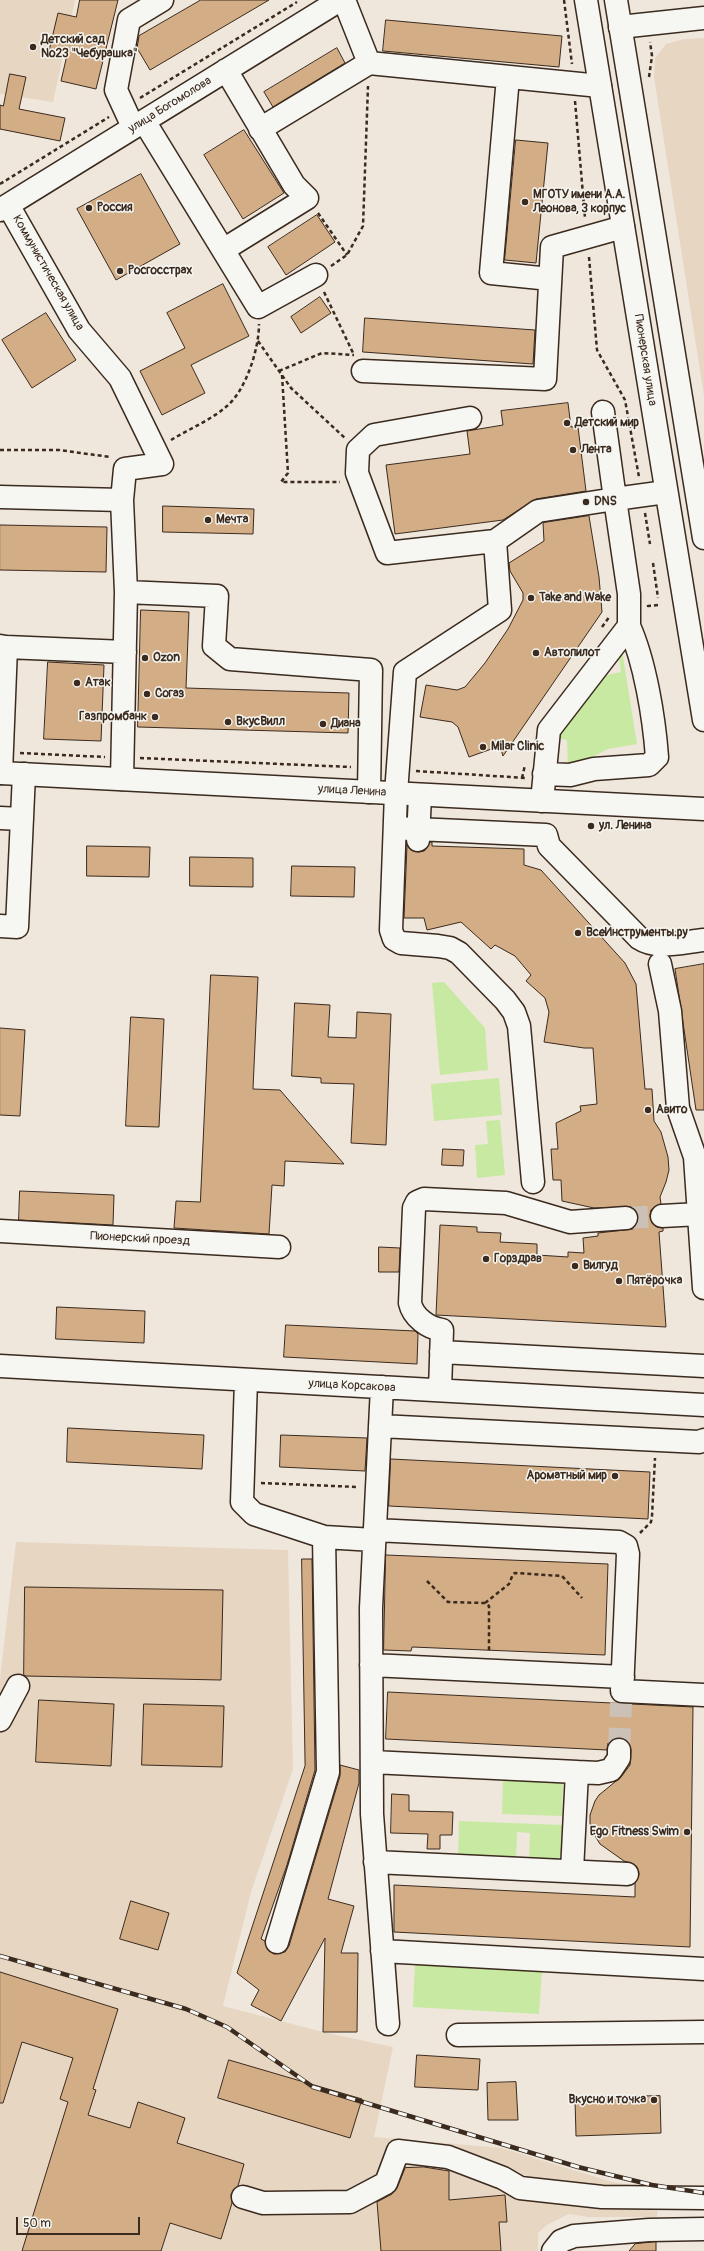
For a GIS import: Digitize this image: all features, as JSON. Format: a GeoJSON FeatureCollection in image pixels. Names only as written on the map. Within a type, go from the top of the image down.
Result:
{"type":"FeatureCollection","features":[{"type":"Feature","properties":{"kind":"main road"},"geometry":{"type":"LineString","coordinates":[[162,0],[129,20],[116,90],[124,108],[138,124],[223,250],[258,307],[316,275]]}},
{"type":"Feature","properties":{"kind":"main road","name":"улица Богомолова"},"geometry":{"type":"LineString","coordinates":[[4,207],[340,0]]}},
{"type":"Feature","properties":{"kind":"main road"},"geometry":{"type":"LineString","coordinates":[[344,0],[369,63]]}},
{"type":"Feature","properties":{"kind":"main road","name":"Пионерская улица"},"geometry":{"type":"LineString","coordinates":[[586,0],[704,720]]}},
{"type":"Feature","properties":{"kind":"main road"},"geometry":{"type":"LineString","coordinates":[[616,0],[704,538]]}},
{"type":"Feature","properties":{"kind":"main road"},"geometry":{"type":"LineString","coordinates":[[620,27],[704,18]]}},
{"type":"Feature","properties":{"kind":"main road"},"geometry":{"type":"LineString","coordinates":[[260,129],[369,63],[600,86]]}},
{"type":"Feature","properties":{"kind":"main road"},"geometry":{"type":"LineString","coordinates":[[223,250],[306,198],[294,185],[226,70]]}},
{"type":"Feature","properties":{"kind":"main road"},"geometry":{"type":"LineString","coordinates":[[508,77],[491,272],[550,279]]}},
{"type":"Feature","properties":{"kind":"main road","name":"Коммунистическая улица"},"geometry":{"type":"LineString","coordinates":[[4,207],[79,330],[120,378],[159,457]]}},
{"type":"Feature","properties":{"kind":"main road"},"geometry":{"type":"LineString","coordinates":[[359,363],[545,379],[552,247],[623,227]]}},
{"type":"Feature","properties":{"kind":"main road"},"geometry":{"type":"LineString","coordinates":[[542,801],[536,777],[549,730],[620,620],[629,594],[603,412]]}},
{"type":"Feature","properties":{"kind":"main road"},"geometry":{"type":"LineString","coordinates":[[470,418],[374,435],[358,450],[357,473],[387,553],[495,541],[538,512],[666,492]]}},
{"type":"Feature","properties":{"kind":"main road"},"geometry":{"type":"LineString","coordinates":[[122,780],[126,592],[122,500],[125,469],[159,457]]}},
{"type":"Feature","properties":{"kind":"main road"},"geometry":{"type":"LineString","coordinates":[[0,496],[122,500]]}},
{"type":"Feature","properties":{"kind":"main road"},"geometry":{"type":"LineString","coordinates":[[495,541],[500,610],[405,672],[396,793],[391,930],[394,939],[401,943],[450,948],[459,953],[514,1012],[520,1026],[533,1182]]}},
{"type":"Feature","properties":{"kind":"main road"},"geometry":{"type":"LineString","coordinates":[[126,592],[217,596],[214,646],[230,659],[371,670],[369,792]]}},
{"type":"Feature","properties":{"kind":"main road"},"geometry":{"type":"LineString","coordinates":[[536,777],[570,775],[594,769],[648,765],[657,757],[656,740],[639,649],[620,620]]}},
{"type":"Feature","properties":{"kind":"main road"},"geometry":{"type":"LineString","coordinates":[[1,766],[3,646],[125,652]]}},
{"type":"Feature","properties":{"kind":"main road","name":"улица Ленина"},"geometry":{"type":"LineString","coordinates":[[1,766],[24,774],[122,780],[704,809]]}},
{"type":"Feature","properties":{"kind":"main road"},"geometry":{"type":"LineString","coordinates":[[0,926],[16,927],[24,774]]}},
{"type":"Feature","properties":{"kind":"main road"},"geometry":{"type":"LineString","coordinates":[[418,835],[420,795]]}},
{"type":"Feature","properties":{"kind":"main road"},"geometry":{"type":"LineString","coordinates":[[0,818],[22,819]]}},
{"type":"Feature","properties":{"kind":"main road"},"geometry":{"type":"LineString","coordinates":[[395,828],[418,835],[546,835],[549,846],[639,938],[647,944],[659,945],[704,940]]}},
{"type":"Feature","properties":{"kind":"main road"},"geometry":{"type":"LineString","coordinates":[[660,964],[670,1011],[678,1108],[695,1156],[704,1288]]}},
{"type":"Feature","properties":{"kind":"main road"},"geometry":{"type":"LineString","coordinates":[[440,1390],[442,1323],[435,1329],[417,1318],[412,1311],[410,1303],[414,1208],[417,1202],[424,1199],[506,1203],[570,1222],[626,1218]]}},
{"type":"Feature","properties":{"kind":"main road"},"geometry":{"type":"LineString","coordinates":[[662,1216],[699,1214]]}},
{"type":"Feature","properties":{"kind":"main road","name":"Пионерский проезд"},"geometry":{"type":"LineString","coordinates":[[0,1231],[279,1247]]}},
{"type":"Feature","properties":{"kind":"main road"},"geometry":{"type":"LineString","coordinates":[[441,1352],[704,1366]]}},
{"type":"Feature","properties":{"kind":"main road","name":"улица Корсакова"},"geometry":{"type":"LineString","coordinates":[[0,1366],[704,1405]]}},
{"type":"Feature","properties":{"kind":"main road"},"geometry":{"type":"LineString","coordinates":[[246,1380],[242,1502],[254,1514],[324,1537],[375,1535],[619,1542],[626,1546],[628,1554],[622,1690]]}},
{"type":"Feature","properties":{"kind":"main road"},"geometry":{"type":"LineString","coordinates":[[382,1387],[371,1664],[372,1814],[388,2024]]}},
{"type":"Feature","properties":{"kind":"main road"},"geometry":{"type":"LineString","coordinates":[[380,1426],[699,1442],[704,1440]]}},
{"type":"Feature","properties":{"kind":"main road"},"geometry":{"type":"LineString","coordinates":[[277,1942],[328,1772],[324,1537]]}},
{"type":"Feature","properties":{"kind":"main road"},"geometry":{"type":"LineString","coordinates":[[371,1664],[622,1690],[704,1695]]}},
{"type":"Feature","properties":{"kind":"main road"},"geometry":{"type":"LineString","coordinates":[[0,1720],[18,1686]]}},
{"type":"Feature","properties":{"kind":"main road"},"geometry":{"type":"LineString","coordinates":[[372,1762],[598,1773],[611,1770],[619,1758],[619,1750]]}},
{"type":"Feature","properties":{"kind":"main road"},"geometry":{"type":"LineString","coordinates":[[572,1871],[577,1772]]}},
{"type":"Feature","properties":{"kind":"main road"},"geometry":{"type":"LineString","coordinates":[[376,1862],[627,1874]]}},
{"type":"Feature","properties":{"kind":"main road"},"geometry":{"type":"LineString","coordinates":[[382,1951],[704,1969]]}},
{"type":"Feature","properties":{"kind":"main road"},"geometry":{"type":"LineString","coordinates":[[458,2034],[704,2032]]}},
{"type":"Feature","properties":{"kind":"main road"},"geometry":{"type":"LineString","coordinates":[[243,2197],[263,2203],[350,2202],[386,2183],[398,2152],[448,2157],[503,2178],[520,2188],[602,2197],[704,2198]]}},
{"type":"Feature","properties":{"kind":"main road"},"geometry":{"type":"LineString","coordinates":[[553,2251],[561,2241],[574,2236],[649,2230],[704,2229]]}},
{"type":"Feature","properties":{"kind":"path"},"geometry":{"type":"LineString","coordinates":[[0,184],[300,0]]}},
{"type":"Feature","properties":{"kind":"path"},"geometry":{"type":"LineString","coordinates":[[647,24],[652,56],[649,78],[650,85]]}},
{"type":"Feature","properties":{"kind":"path"},"geometry":{"type":"LineString","coordinates":[[359,363],[316,275],[348,255],[363,226],[369,63]]}},
{"type":"Feature","properties":{"kind":"path"},"geometry":{"type":"LineString","coordinates":[[306,198],[348,255]]}},
{"type":"Feature","properties":{"kind":"path"},"geometry":{"type":"LineString","coordinates":[[159,457],[228,406],[243,383],[257,351],[258,307]]}},
{"type":"Feature","properties":{"kind":"path"},"geometry":{"type":"LineString","coordinates":[[258,341],[291,388],[358,450]]}},
{"type":"Feature","properties":{"kind":"path"},"geometry":{"type":"LineString","coordinates":[[279,371],[322,353],[359,363]]}},
{"type":"Feature","properties":{"kind":"path"},"geometry":{"type":"LineString","coordinates":[[282,375],[288,473],[281,482],[361,483]]}},
{"type":"Feature","properties":{"kind":"path"},"geometry":{"type":"LineString","coordinates":[[0,450],[59,450],[118,458]]}},
{"type":"Feature","properties":{"kind":"path"},"geometry":{"type":"LineString","coordinates":[[645,511],[650,544]]}},
{"type":"Feature","properties":{"kind":"path"},"geometry":{"type":"LineString","coordinates":[[653,563],[658,598]]}},
{"type":"Feature","properties":{"kind":"path"},"geometry":{"type":"LineString","coordinates":[[597,634],[620,620]]}},
{"type":"Feature","properties":{"kind":"path"},"geometry":{"type":"LineString","coordinates":[[1,766],[122,757],[369,767]]}},
{"type":"Feature","properties":{"kind":"path"},"geometry":{"type":"LineString","coordinates":[[525,762],[536,777]]}},
{"type":"Feature","properties":{"kind":"path"},"geometry":{"type":"LineString","coordinates":[[398,769],[536,777]]}},
{"type":"Feature","properties":{"kind":"path"},"geometry":{"type":"LineString","coordinates":[[626,1546],[650,1522],[656,1440]]}},
{"type":"Feature","properties":{"kind":"path"},"geometry":{"type":"LineString","coordinates":[[242,1482],[377,1488]]}},
{"type":"Feature","properties":{"kind":"path"},"geometry":{"type":"LineString","coordinates":[[485,1603],[509,1584],[513,1574],[515,1573],[562,1576],[582,1598]]}},
{"type":"Feature","properties":{"kind":"path"},"geometry":{"type":"LineString","coordinates":[[427,1581],[448,1602],[485,1603],[490,1606],[489,1650]]}},
{"type":"Feature","properties":{"kind":"shaded area","name":"Детский сад №23 \"Чебурашка\""},"geometry":{"type":"Polygon","coordinates":[[[0,0],[75,0],[53,102],[0,94],[0,0]]]}},
{"type":"Feature","properties":{"kind":"shaded area"},"geometry":{"type":"Polygon","coordinates":[[[704,38],[704,396],[654,77],[655,58],[666,44],[684,39],[704,38]]]}},
{"type":"Feature","properties":{"kind":"shaded area"},"geometry":{"type":"Polygon","coordinates":[[[16,1542],[288,1550],[293,1769],[251,1892],[223,2006],[323,2032],[393,2047],[374,2137],[502,2148],[612,2182],[657,2189],[657,2217],[588,2217],[569,2214],[547,2225],[538,2233],[538,2251],[0,2251],[0,1679],[16,1542]]]}},
{"type":"Feature","properties":{"kind":"green space"},"geometry":{"type":"Polygon","coordinates":[[[618,651],[622,651],[637,744],[608,749],[568,769],[567,740],[556,738],[597,677],[621,672],[618,651]]]}},
{"type":"Feature","properties":{"kind":"green space"},"geometry":{"type":"Polygon","coordinates":[[[444,982],[485,1028],[488,1070],[440,1075],[432,983],[444,982]]]}},
{"type":"Feature","properties":{"kind":"green space"},"geometry":{"type":"Polygon","coordinates":[[[499,1078],[502,1115],[434,1121],[431,1084],[499,1078]]]}},
{"type":"Feature","properties":{"kind":"green space"},"geometry":{"type":"Polygon","coordinates":[[[500,1120],[505,1175],[477,1178],[475,1145],[488,1144],[486,1121],[500,1120]]]}},
{"type":"Feature","properties":{"kind":"green space"},"geometry":{"type":"Polygon","coordinates":[[[503,1777],[563,1779],[562,1816],[502,1814],[503,1777]]]}},
{"type":"Feature","properties":{"kind":"green space"},"geometry":{"type":"Polygon","coordinates":[[[459,1821],[562,1825],[561,1854],[558,1860],[529,1860],[530,1833],[517,1832],[516,1860],[458,1858],[459,1821]]]}},
{"type":"Feature","properties":{"kind":"green space"},"geometry":{"type":"Polygon","coordinates":[[[415,1963],[542,1970],[539,2014],[413,2007],[415,1963]]]}},
{"type":"Feature","properties":{"kind":"building"},"geometry":{"type":"Polygon","coordinates":[[[80,0],[118,0],[96,89],[61,81],[67,55],[49,51],[58,13],[76,17],[80,0]]]}},
{"type":"Feature","properties":{"kind":"building"},"geometry":{"type":"Polygon","coordinates":[[[201,0],[269,0],[150,70],[137,48],[139,36],[201,0]]]}},
{"type":"Feature","properties":{"kind":"building"},"geometry":{"type":"Polygon","coordinates":[[[386,20],[562,36],[559,67],[383,51],[386,20]]]}},
{"type":"Feature","properties":{"kind":"building"},"geometry":{"type":"Polygon","coordinates":[[[337,48],[345,63],[273,107],[264,92],[337,48]]]}},
{"type":"Feature","properties":{"kind":"building"},"geometry":{"type":"Polygon","coordinates":[[[10,74],[26,77],[19,109],[65,118],[60,141],[0,129],[0,105],[3,106],[10,74]]]}},
{"type":"Feature","properties":{"kind":"building"},"geometry":{"type":"Polygon","coordinates":[[[244,130],[284,193],[243,219],[204,155],[244,130]]]}},
{"type":"Feature","properties":{"kind":"building"},"geometry":{"type":"Polygon","coordinates":[[[516,140],[548,143],[536,263],[505,260],[516,140]]]}},
{"type":"Feature","properties":{"kind":"building"},"geometry":{"type":"Polygon","coordinates":[[[141,174],[180,244],[116,280],[77,209],[141,174]]]}},
{"type":"Feature","properties":{"kind":"building"},"geometry":{"type":"Polygon","coordinates":[[[317,215],[335,242],[286,275],[268,247],[317,215]]]}},
{"type":"Feature","properties":{"kind":"building"},"geometry":{"type":"Polygon","coordinates":[[[223,284],[249,336],[191,365],[205,393],[162,415],[140,371],[185,348],[167,313],[223,284]]]}},
{"type":"Feature","properties":{"kind":"building"},"geometry":{"type":"Polygon","coordinates":[[[320,297],[331,313],[301,333],[291,317],[320,297]]]}},
{"type":"Feature","properties":{"kind":"building"},"geometry":{"type":"Polygon","coordinates":[[[46,313],[76,360],[32,388],[2,340],[46,313]]]}},
{"type":"Feature","properties":{"kind":"building"},"geometry":{"type":"Polygon","coordinates":[[[365,318],[535,330],[533,364],[363,352],[365,318]]]}},
{"type":"Feature","properties":{"kind":"building"},"geometry":{"type":"Polygon","coordinates":[[[568,403],[571,427],[578,427],[586,491],[536,499],[503,520],[395,534],[386,465],[470,454],[467,431],[503,425],[501,411],[568,403]]]}},
{"type":"Feature","properties":{"kind":"building","name":"Мечта"},"geometry":{"type":"Polygon","coordinates":[[[163,506],[254,509],[253,534],[163,532],[163,506]]]}},
{"type":"Feature","properties":{"kind":"building"},"geometry":{"type":"Polygon","coordinates":[[[589,516],[599,577],[602,612],[503,756],[500,746],[469,757],[458,727],[452,722],[420,717],[426,685],[457,690],[465,687],[485,663],[508,629],[523,600],[523,593],[510,571],[509,563],[544,541],[543,523],[589,516]]]}},
{"type":"Feature","properties":{"kind":"building"},"geometry":{"type":"Polygon","coordinates":[[[0,525],[107,527],[106,572],[0,570],[0,525]]]}},
{"type":"Feature","properties":{"kind":"building"},"geometry":{"type":"Polygon","coordinates":[[[141,610],[189,612],[186,688],[349,693],[348,733],[138,727],[141,610]]]}},
{"type":"Feature","properties":{"kind":"building"},"geometry":{"type":"Polygon","coordinates":[[[48,662],[104,665],[101,741],[44,739],[48,662]]]}},
{"type":"Feature","properties":{"kind":"building"},"geometry":{"type":"Polygon","coordinates":[[[430,842],[432,842],[432,846],[524,849],[524,865],[541,870],[625,963],[636,984],[645,1089],[652,1089],[654,1121],[661,1132],[668,1157],[669,1170],[660,1197],[661,1204],[651,1210],[650,1216],[652,1223],[657,1227],[663,1228],[663,1231],[659,1232],[666,1327],[436,1315],[440,1225],[477,1227],[477,1232],[501,1233],[500,1242],[537,1244],[537,1255],[568,1257],[568,1252],[584,1253],[583,1238],[598,1236],[598,1233],[633,1229],[637,1224],[638,1218],[637,1211],[631,1207],[594,1208],[562,1201],[561,1180],[553,1180],[551,1149],[558,1149],[556,1123],[581,1111],[580,1106],[597,1104],[593,1048],[544,1042],[549,1012],[545,998],[526,981],[531,975],[515,956],[495,945],[491,949],[461,922],[427,930],[424,918],[404,918],[407,845],[411,850],[418,852],[424,851],[430,842]]]}},
{"type":"Feature","properties":{"kind":"building"},"geometry":{"type":"Polygon","coordinates":[[[87,846],[150,847],[149,877],[87,876],[87,846]]]}},
{"type":"Feature","properties":{"kind":"building"},"geometry":{"type":"Polygon","coordinates":[[[190,857],[253,858],[253,887],[190,886],[190,857]]]}},
{"type":"Feature","properties":{"kind":"building"},"geometry":{"type":"Polygon","coordinates":[[[292,866],[355,867],[354,897],[291,896],[292,866]]]}},
{"type":"Feature","properties":{"kind":"building"},"geometry":{"type":"Polygon","coordinates":[[[704,964],[704,1110],[696,1110],[675,969],[704,964]]]}},
{"type":"Feature","properties":{"kind":"building"},"geometry":{"type":"Polygon","coordinates":[[[211,975],[258,977],[253,1089],[280,1090],[344,1164],[285,1161],[284,1186],[272,1185],[269,1234],[174,1228],[176,1201],[200,1202],[211,975]]]}},
{"type":"Feature","properties":{"kind":"building"},"geometry":{"type":"Polygon","coordinates":[[[295,1003],[330,1005],[328,1037],[356,1038],[357,1012],[391,1014],[386,1145],[351,1143],[354,1084],[321,1083],[321,1078],[292,1076],[295,1003]]]}},
{"type":"Feature","properties":{"kind":"building"},"geometry":{"type":"Polygon","coordinates":[[[131,1017],[164,1019],[159,1127],[126,1126],[131,1017]]]}},
{"type":"Feature","properties":{"kind":"building"},"geometry":{"type":"Polygon","coordinates":[[[0,1028],[25,1030],[20,1116],[0,1115],[0,1028]]]}},
{"type":"Feature","properties":{"kind":"building"},"geometry":{"type":"Polygon","coordinates":[[[443,1149],[464,1150],[463,1166],[442,1165],[443,1149]]]}},
{"type":"Feature","properties":{"kind":"building"},"geometry":{"type":"Polygon","coordinates":[[[20,1191],[114,1195],[113,1225],[19,1220],[20,1191]]]}},
{"type":"Feature","properties":{"kind":"building"},"geometry":{"type":"Polygon","coordinates":[[[379,1247],[400,1248],[399,1272],[379,1272],[379,1247]]]}},
{"type":"Feature","properties":{"kind":"building"},"geometry":{"type":"Polygon","coordinates":[[[57,1307],[145,1311],[144,1343],[56,1339],[57,1307]]]}},
{"type":"Feature","properties":{"kind":"building"},"geometry":{"type":"Polygon","coordinates":[[[286,1325],[415,1331],[418,1334],[417,1364],[284,1357],[286,1325]]]}},
{"type":"Feature","properties":{"kind":"building"},"geometry":{"type":"Polygon","coordinates":[[[68,1428],[204,1435],[202,1469],[67,1462],[68,1428]]]}},
{"type":"Feature","properties":{"kind":"building"},"geometry":{"type":"Polygon","coordinates":[[[281,1435],[367,1438],[365,1471],[280,1467],[281,1435]]]}},
{"type":"Feature","properties":{"kind":"building"},"geometry":{"type":"Polygon","coordinates":[[[391,1459],[650,1472],[648,1519],[389,1506],[391,1459]]]}},
{"type":"Feature","properties":{"kind":"building"},"geometry":{"type":"Polygon","coordinates":[[[386,1555],[608,1564],[605,1655],[412,1647],[411,1651],[384,1650],[386,1555]]]}},
{"type":"Feature","properties":{"kind":"building"},"geometry":{"type":"Polygon","coordinates":[[[302,1559],[312,1559],[315,1770],[287,1865],[261,1939],[265,1941],[268,1950],[274,1954],[285,1952],[289,1946],[340,1776],[340,1765],[359,1770],[359,1783],[328,1899],[354,1906],[341,1953],[358,1953],[357,2032],[323,2032],[325,1938],[281,2021],[251,2005],[259,1990],[237,1973],[305,1766],[302,1559]]]}},
{"type":"Feature","properties":{"kind":"building"},"geometry":{"type":"Polygon","coordinates":[[[25,1587],[223,1590],[221,1680],[26,1676],[24,1675],[25,1587]]]}},
{"type":"Feature","properties":{"kind":"building"},"geometry":{"type":"Polygon","coordinates":[[[388,1692],[693,1707],[690,1947],[394,1932],[394,1885],[635,1897],[635,1883],[639,1874],[634,1864],[624,1861],[600,1844],[592,1831],[590,1823],[590,1815],[599,1795],[621,1777],[630,1765],[631,1750],[626,1739],[613,1739],[608,1743],[607,1750],[386,1739],[388,1692]]]}},
{"type":"Feature","properties":{"kind":"building"},"geometry":{"type":"Polygon","coordinates":[[[39,1700],[114,1704],[111,1766],[36,1762],[39,1700]]]}},
{"type":"Feature","properties":{"kind":"building"},"geometry":{"type":"Polygon","coordinates":[[[144,1704],[224,1706],[222,1767],[142,1765],[144,1704]]]}},
{"type":"Feature","properties":{"kind":"building"},"geometry":{"type":"Polygon","coordinates":[[[392,1794],[409,1795],[409,1811],[453,1812],[452,1835],[440,1835],[440,1849],[427,1849],[428,1834],[391,1833],[392,1794]]]}},
{"type":"Feature","properties":{"kind":"building"},"geometry":{"type":"Polygon","coordinates":[[[131,1901],[169,1913],[158,1950],[120,1939],[131,1901]]]}},
{"type":"Feature","properties":{"kind":"building"},"geometry":{"type":"Polygon","coordinates":[[[0,1972],[118,2009],[93,2089],[96,2090],[88,2115],[130,2128],[138,2102],[185,2118],[177,2143],[244,2164],[238,2186],[231,2194],[232,2203],[221,2239],[170,2223],[161,2251],[22,2251],[68,2102],[60,2099],[73,2058],[22,2042],[3,2103],[0,2103],[0,1972]]]}},
{"type":"Feature","properties":{"kind":"building"},"geometry":{"type":"Polygon","coordinates":[[[417,2055],[480,2059],[478,2090],[415,2087],[417,2055]]]}},
{"type":"Feature","properties":{"kind":"building"},"geometry":{"type":"Polygon","coordinates":[[[229,2060],[362,2099],[350,2138],[218,2098],[229,2060]]]}},
{"type":"Feature","properties":{"kind":"building"},"geometry":{"type":"Polygon","coordinates":[[[516,2082],[518,2120],[488,2120],[487,2083],[516,2082]]]}},
{"type":"Feature","properties":{"kind":"building"},"geometry":{"type":"Polygon","coordinates":[[[660,2096],[661,2133],[576,2136],[575,2098],[660,2096]]]}},
{"type":"Feature","properties":{"kind":"building"},"geometry":{"type":"Polygon","coordinates":[[[424,2167],[449,2171],[449,2200],[505,2195],[507,2222],[499,2222],[501,2251],[381,2251],[377,2202],[392,2194],[397,2188],[405,2168],[424,2167]]]}},
{"type":"Feature","properties":{"kind":"building"},"geometry":{"type":"Polygon","coordinates":[[[656,2242],[656,2251],[629,2251],[635,2244],[656,2242]]]}},
{"type":"Feature","properties":{"kind":"tunnel"},"geometry":{"type":"LineString","coordinates":[[626,1218],[662,1216]]}},
{"type":"Feature","properties":{"kind":"tunnel"},"geometry":{"type":"LineString","coordinates":[[619,1750],[621,1703]]}},
{"type":"Feature","properties":{"kind":"railway"},"geometry":{"type":"LineString","coordinates":[[0,1956],[186,2009],[227,2027],[313,2087],[578,2167],[652,2185],[704,2193]]}},
{"type":"Feature","properties":{"kind":"place","name":"Детский сад №23 \"Чебурашка\""},"geometry":{"type":"Point","coordinates":[33,47]}},
{"type":"Feature","properties":{"kind":"place","name":"МГОТУ имени А.А. Леонова, 3 корпус"},"geometry":{"type":"Point","coordinates":[525,202]}},
{"type":"Feature","properties":{"kind":"place","name":"Россия"},"geometry":{"type":"Point","coordinates":[89,208]}},
{"type":"Feature","properties":{"kind":"place","name":"Росгосстрах"},"geometry":{"type":"Point","coordinates":[120,271]}},
{"type":"Feature","properties":{"kind":"place","name":"Детский мир"},"geometry":{"type":"Point","coordinates":[567,423]}},
{"type":"Feature","properties":{"kind":"place","name":"Лента"},"geometry":{"type":"Point","coordinates":[573,450]}},
{"type":"Feature","properties":{"kind":"place","name":"DNS"},"geometry":{"type":"Point","coordinates":[586,502]}},
{"type":"Feature","properties":{"kind":"place","name":"Мечта"},"geometry":{"type":"Point","coordinates":[208,520]}},
{"type":"Feature","properties":{"kind":"place","name":"Take and Wake"},"geometry":{"type":"Point","coordinates":[531,598]}},
{"type":"Feature","properties":{"kind":"place","name":"Автопилот"},"geometry":{"type":"Point","coordinates":[536,653]}},
{"type":"Feature","properties":{"kind":"place","name":"Ozon"},"geometry":{"type":"Point","coordinates":[145,658]}},
{"type":"Feature","properties":{"kind":"place","name":"Атак"},"geometry":{"type":"Point","coordinates":[77,683]}},
{"type":"Feature","properties":{"kind":"place","name":"Согаз"},"geometry":{"type":"Point","coordinates":[147,694]}},
{"type":"Feature","properties":{"kind":"place","name":"Газпромбанк"},"geometry":{"type":"Point","coordinates":[155,717]}},
{"type":"Feature","properties":{"kind":"place","name":"ВкусВилл"},"geometry":{"type":"Point","coordinates":[228,722]}},
{"type":"Feature","properties":{"kind":"place","name":"Диана"},"geometry":{"type":"Point","coordinates":[323,724]}},
{"type":"Feature","properties":{"kind":"place","name":"Milar Clinic"},"geometry":{"type":"Point","coordinates":[483,747]}},
{"type":"Feature","properties":{"kind":"place","name":"ул. Ленина"},"geometry":{"type":"Point","coordinates":[591,826]}},
{"type":"Feature","properties":{"kind":"place","name":"ВсеИнструменты.ру"},"geometry":{"type":"Point","coordinates":[578,933]}},
{"type":"Feature","properties":{"kind":"place","name":"Авито"},"geometry":{"type":"Point","coordinates":[648,1110]}},
{"type":"Feature","properties":{"kind":"place","name":"Горздрав"},"geometry":{"type":"Point","coordinates":[486,1259]}},
{"type":"Feature","properties":{"kind":"place","name":"Вилгуд"},"geometry":{"type":"Point","coordinates":[575,1266]}},
{"type":"Feature","properties":{"kind":"place","name":"Пятёрочка"},"geometry":{"type":"Point","coordinates":[619,1281]}},
{"type":"Feature","properties":{"kind":"place","name":"Ароматный мир"},"geometry":{"type":"Point","coordinates":[615,1476]}},
{"type":"Feature","properties":{"kind":"place","name":"Ego Fitness Swim"},"geometry":{"type":"Point","coordinates":[687,1832]}},
{"type":"Feature","properties":{"kind":"place","name":"Вкусно и точка"},"geometry":{"type":"Point","coordinates":[654,2100]}}]}
